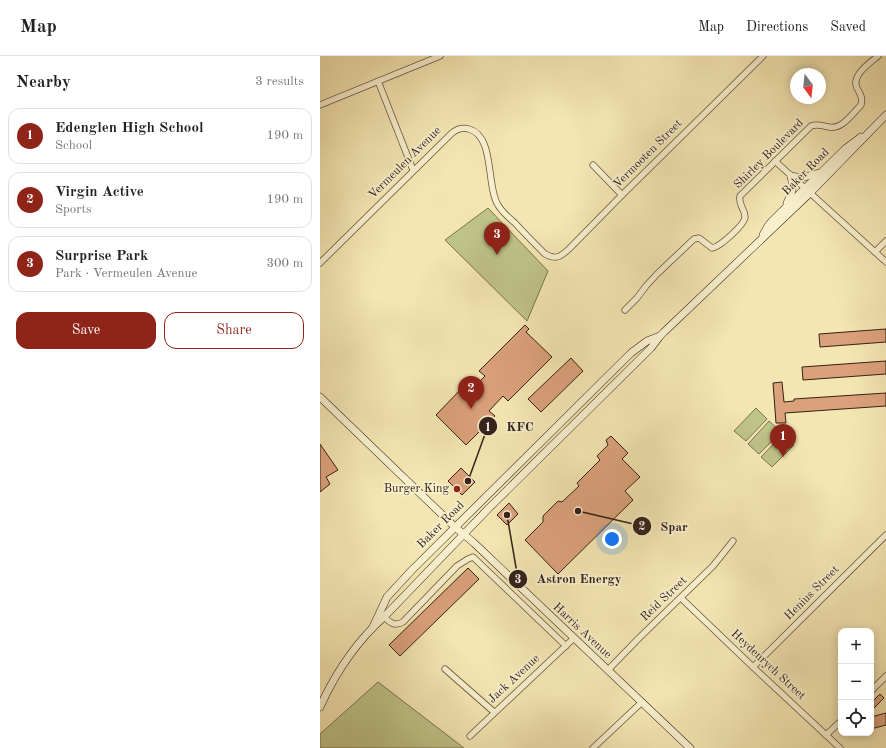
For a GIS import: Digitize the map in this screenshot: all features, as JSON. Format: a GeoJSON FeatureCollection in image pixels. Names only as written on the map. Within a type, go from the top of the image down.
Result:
{"type":"FeatureCollection","features":[{"type":"Feature","properties":{"kind":"main road","name":"Baker Road"},"geometry":{"type":"LineString","coordinates":[[320,707],[345,664],[373,627],[463,534],[651,348],[660,336],[762,239],[807,191],[886,115]]}},
{"type":"Feature","properties":{"kind":"main road","name":"Baker Road"},"geometry":{"type":"LineString","coordinates":[[762,239],[768,226],[783,210],[807,191],[822,172],[851,144],[874,127]]}},
{"type":"Feature","properties":{"kind":"main road"},"geometry":{"type":"LineString","coordinates":[[783,210],[792,193],[793,183],[791,176],[801,178],[822,172]]}},
{"type":"Feature","properties":{"kind":"main road","name":"Baker Road"},"geometry":{"type":"LineString","coordinates":[[373,627],[387,597],[455,527],[631,353],[647,341],[660,336]]}},
{"type":"Feature","properties":{"kind":"main road","name":"Harris Avenue"},"geometry":{"type":"LineString","coordinates":[[320,397],[455,527],[690,748]]}},
{"type":"Feature","properties":{"kind":"street"},"geometry":{"type":"LineString","coordinates":[[320,105],[440,56]]}},
{"type":"Feature","properties":{"kind":"street","name":"Vermooten Street"},"geometry":{"type":"LineString","coordinates":[[545,254],[554,258],[562,255],[764,56]]}},
{"type":"Feature","properties":{"kind":"street","name":"Shirley Boulevard"},"geometry":{"type":"LineString","coordinates":[[625,310],[638,298],[646,286],[694,238],[699,238],[712,248],[720,246],[745,218],[740,206],[740,196],[810,126],[816,124],[827,127],[837,127],[842,125],[861,105],[862,96],[856,84],[857,75],[878,56]]}},
{"type":"Feature","properties":{"kind":"street"},"geometry":{"type":"LineString","coordinates":[[378,81],[413,170]]}},
{"type":"Feature","properties":{"kind":"street","name":"Vermeulen Avenue"},"geometry":{"type":"LineString","coordinates":[[320,263],[455,130],[465,128],[474,131],[482,140],[487,150],[493,191],[498,206],[545,254]]}},
{"type":"Feature","properties":{"kind":"street"},"geometry":{"type":"LineString","coordinates":[[775,161],[886,262]]}},
{"type":"Feature","properties":{"kind":"street"},"geometry":{"type":"LineString","coordinates":[[593,165],[622,195]]}},
{"type":"Feature","properties":{"kind":"street"},"geometry":{"type":"LineString","coordinates":[[875,252],[886,241]]}},
{"type":"Feature","properties":{"kind":"street","name":"Henius Street"},"geometry":{"type":"LineString","coordinates":[[753,667],[886,535]]}},
{"type":"Feature","properties":{"kind":"street","name":"Reid Street"},"geometry":{"type":"LineString","coordinates":[[608,670],[713,566],[733,541]]}},
{"type":"Feature","properties":{"kind":"street"},"geometry":{"type":"LineString","coordinates":[[384,617],[392,623],[396,624],[403,622],[458,566],[473,557],[566,646]]}},
{"type":"Feature","properties":{"kind":"street","name":"Heydenrych Street"},"geometry":{"type":"LineString","coordinates":[[681,598],[840,748]]}},
{"type":"Feature","properties":{"kind":"street","name":"Jack Avenue"},"geometry":{"type":"LineString","coordinates":[[470,736],[574,638]]}},
{"type":"Feature","properties":{"kind":"street"},"geometry":{"type":"LineString","coordinates":[[445,669],[494,712]]}},
{"type":"Feature","properties":{"kind":"street"},"geometry":{"type":"LineString","coordinates":[[874,688],[886,676]]}},
{"type":"Feature","properties":{"kind":"street"},"geometry":{"type":"LineString","coordinates":[[593,748],[642,702]]}},
{"type":"Feature","properties":{"kind":"street"},"geometry":{"type":"LineString","coordinates":[[826,735],[838,723]]}},
{"type":"Feature","properties":{"kind":"green space"},"geometry":{"type":"Polygon","coordinates":[[[488,208],[548,271],[527,321],[445,240],[488,208]]]}},
{"type":"Feature","properties":{"kind":"green space"},"geometry":{"type":"Polygon","coordinates":[[[756,408],[767,419],[746,441],[734,431],[756,408]]]}},
{"type":"Feature","properties":{"kind":"green space"},"geometry":{"type":"Polygon","coordinates":[[[769,421],[781,432],[759,454],[748,444],[769,421]]]}},
{"type":"Feature","properties":{"kind":"green space"},"geometry":{"type":"Polygon","coordinates":[[[783,434],[794,445],[772,467],[761,457],[783,434]]]}},
{"type":"Feature","properties":{"kind":"green space"},"geometry":{"type":"Polygon","coordinates":[[[378,682],[464,748],[320,748],[320,734],[378,682]]]}},
{"type":"Feature","properties":{"kind":"building"},"geometry":{"type":"Polygon","coordinates":[[[525,325],[529,329],[526,332],[552,357],[508,401],[503,396],[489,411],[495,416],[466,445],[436,415],[463,387],[469,393],[485,376],[479,371],[525,325]]]}},
{"type":"Feature","properties":{"kind":"building"},"geometry":{"type":"Polygon","coordinates":[[[886,329],[886,342],[820,347],[819,334],[886,329]]]}},
{"type":"Feature","properties":{"kind":"building"},"geometry":{"type":"Polygon","coordinates":[[[571,358],[583,371],[541,412],[528,399],[571,358]]]}},
{"type":"Feature","properties":{"kind":"building"},"geometry":{"type":"Polygon","coordinates":[[[886,361],[886,374],[803,380],[802,367],[886,361]]]}},
{"type":"Feature","properties":{"kind":"building"},"geometry":{"type":"Polygon","coordinates":[[[782,382],[784,402],[794,401],[794,399],[886,393],[886,406],[785,413],[786,423],[776,423],[773,383],[782,382]]]}},
{"type":"Feature","properties":{"kind":"building"},"geometry":{"type":"Polygon","coordinates":[[[611,436],[628,453],[622,459],[640,477],[625,491],[633,500],[558,574],[525,540],[543,522],[543,516],[558,501],[562,502],[579,486],[577,483],[600,460],[597,456],[608,445],[606,440],[611,436]]]}},
{"type":"Feature","properties":{"kind":"building"},"geometry":{"type":"Polygon","coordinates":[[[320,444],[338,470],[326,477],[330,484],[320,492],[320,444]]]}},
{"type":"Feature","properties":{"kind":"building"},"geometry":{"type":"Polygon","coordinates":[[[461,468],[475,482],[462,495],[448,481],[461,468]]]}},
{"type":"Feature","properties":{"kind":"building"},"geometry":{"type":"Polygon","coordinates":[[[509,503],[518,514],[507,525],[497,515],[509,503]]]}},
{"type":"Feature","properties":{"kind":"building"},"geometry":{"type":"Polygon","coordinates":[[[468,568],[479,579],[400,656],[389,645],[468,568]]]}},
{"type":"Feature","properties":{"kind":"building"},"geometry":{"type":"Polygon","coordinates":[[[880,694],[884,698],[874,708],[874,700],[880,694]]]}},
{"type":"Feature","properties":{"kind":"building"},"geometry":{"type":"Polygon","coordinates":[[[886,713],[886,725],[874,728],[874,716],[886,713]]]}},
{"type":"Feature","properties":{"kind":"place","name":"Surprise Park"},"geometry":{"type":"Point","coordinates":[497,255]}},
{"type":"Feature","properties":{"kind":"place","name":"Virgin Active"},"geometry":{"type":"Point","coordinates":[471,409]}},
{"type":"Feature","properties":{"kind":"place","name":"Edenglen High School"},"geometry":{"type":"Point","coordinates":[783,457]}},
{"type":"Feature","properties":{"kind":"place","name":"KFC"},"geometry":{"type":"Point","coordinates":[468,481]}},
{"type":"Feature","properties":{"kind":"place","name":"Burger King"},"geometry":{"type":"Point","coordinates":[457,489]}},
{"type":"Feature","properties":{"kind":"place","name":"Spar"},"geometry":{"type":"Point","coordinates":[578,511]}},
{"type":"Feature","properties":{"kind":"place","name":"Astron Energy"},"geometry":{"type":"Point","coordinates":[507,515]}}]}
